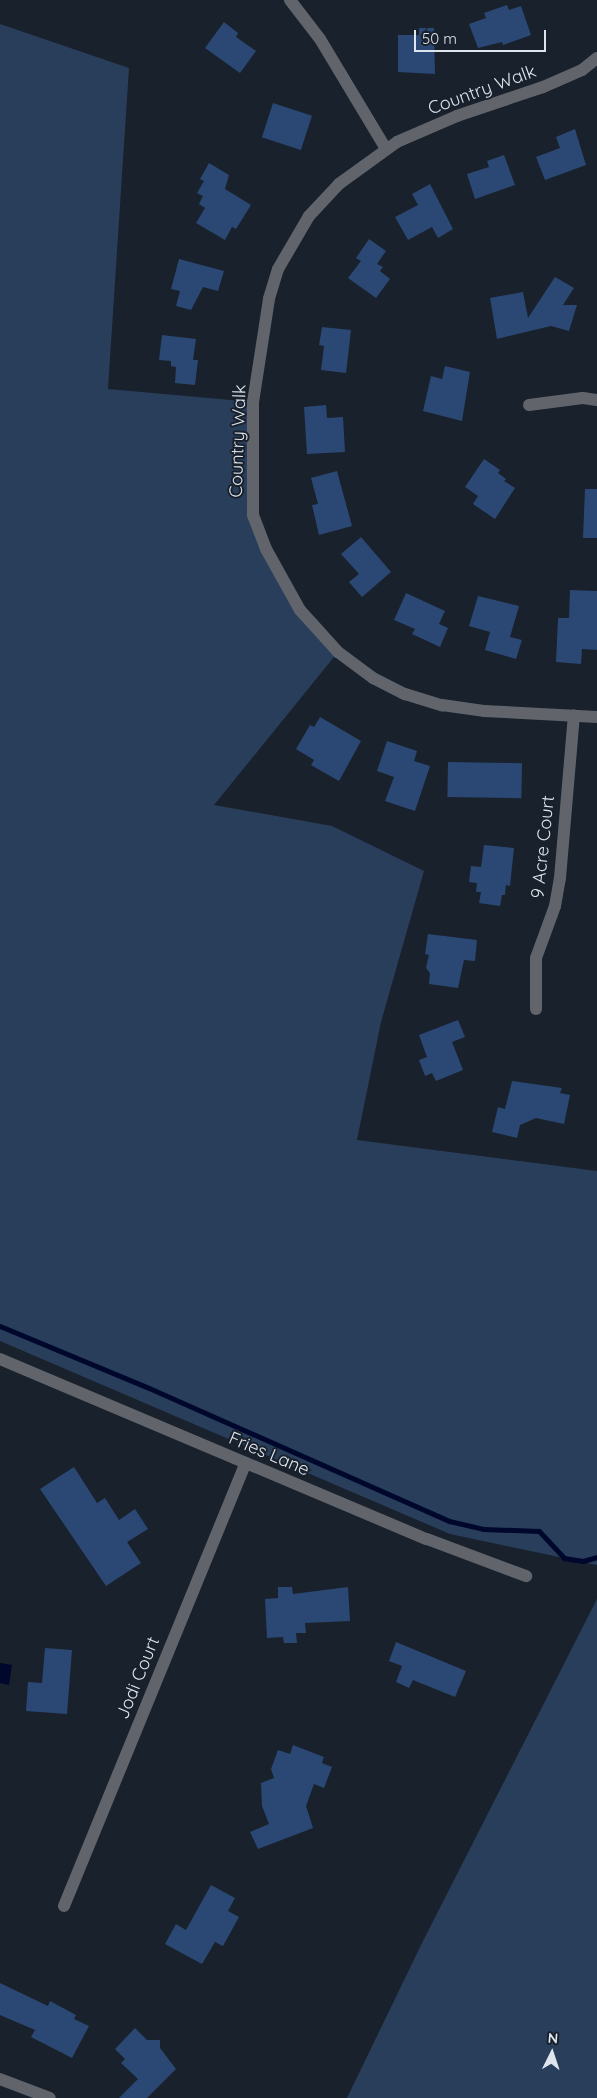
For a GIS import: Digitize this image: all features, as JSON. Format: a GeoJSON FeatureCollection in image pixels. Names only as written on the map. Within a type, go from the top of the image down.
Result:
{"type":"FeatureCollection","features":[{"type":"Feature","properties":{"kind":"street"},"geometry":{"type":"LineString","coordinates":[[290,0],[320,39],[386,149]]}},
{"type":"Feature","properties":{"kind":"street","name":"Country Walk"},"geometry":{"type":"LineString","coordinates":[[597,58],[582,70],[457,116],[386,149],[340,184],[309,216],[278,269],[269,299],[253,402],[253,515],[266,549],[300,610],[338,652],[373,678],[405,694],[442,705],[484,711],[597,717]]}},
{"type":"Feature","properties":{"kind":"street"},"geometry":{"type":"LineString","coordinates":[[529,405],[583,398],[597,400]]}},
{"type":"Feature","properties":{"kind":"street","name":"9 Acre Court"},"geometry":{"type":"LineString","coordinates":[[536,1009],[536,958],[555,906],[560,878],[574,716]]}},
{"type":"Feature","properties":{"kind":"street","name":"Fries Lane"},"geometry":{"type":"LineString","coordinates":[[0,1358],[427,1539],[526,1576]]}},
{"type":"Feature","properties":{"kind":"street","name":"Jodi Court"},"geometry":{"type":"LineString","coordinates":[[64,1906],[246,1463]]}},
{"type":"Feature","properties":{"kind":"street"},"geometry":{"type":"LineString","coordinates":[[0,2079],[50,2098]]}},
{"type":"Feature","properties":{"kind":"shaded area"},"geometry":{"type":"Polygon","coordinates":[[[0,24],[129,68],[108,389],[253,402],[253,515],[300,610],[338,652],[214,805],[332,826],[424,871],[381,1022],[357,1140],[597,1171],[597,1565],[450,1534],[0,1341],[0,24]]]}},
{"type":"Feature","properties":{"kind":"shaded area"},"geometry":{"type":"Polygon","coordinates":[[[597,1599],[597,2098],[347,2098],[422,1943],[597,1599]]]}},
{"type":"Feature","properties":{"kind":"shaded area"},"geometry":{"type":"Polygon","coordinates":[[[0,1663],[12,1665],[9,1685],[0,1683],[0,1663]]]}},
{"type":"Feature","properties":{"kind":"building"},"geometry":{"type":"Polygon","coordinates":[[[507,5],[509,10],[521,6],[531,35],[503,45],[502,42],[478,48],[469,24],[486,18],[484,13],[507,5]]]}},
{"type":"Feature","properties":{"kind":"building"},"geometry":{"type":"Polygon","coordinates":[[[224,22],[238,33],[236,37],[256,51],[240,73],[205,48],[224,22]]]}},
{"type":"Feature","properties":{"kind":"building"},"geometry":{"type":"Polygon","coordinates":[[[419,28],[434,28],[435,74],[398,72],[398,35],[419,35],[419,28]]]}},
{"type":"Feature","properties":{"kind":"building"},"geometry":{"type":"Polygon","coordinates":[[[273,103],[312,116],[301,150],[262,137],[273,103]]]}},
{"type":"Feature","properties":{"kind":"building"},"geometry":{"type":"Polygon","coordinates":[[[575,129],[586,165],[545,180],[536,157],[560,148],[556,137],[575,129]]]}},
{"type":"Feature","properties":{"kind":"building"},"geometry":{"type":"Polygon","coordinates":[[[504,155],[515,185],[475,199],[467,174],[489,167],[487,161],[504,155]]]}},
{"type":"Feature","properties":{"kind":"building"},"geometry":{"type":"Polygon","coordinates":[[[209,163],[229,175],[225,189],[251,205],[236,229],[232,227],[225,240],[196,223],[205,208],[199,204],[203,196],[197,193],[204,181],[200,179],[209,163]]]}},
{"type":"Feature","properties":{"kind":"building"},"geometry":{"type":"Polygon","coordinates":[[[430,184],[453,229],[438,238],[432,227],[408,240],[395,217],[418,205],[412,194],[430,184]]]}},
{"type":"Feature","properties":{"kind":"building"},"geometry":{"type":"Polygon","coordinates":[[[369,239],[386,251],[377,264],[383,267],[380,271],[390,279],[376,298],[348,278],[361,261],[356,258],[369,239]]]}},
{"type":"Feature","properties":{"kind":"building"},"geometry":{"type":"Polygon","coordinates":[[[179,259],[224,271],[218,291],[203,287],[191,310],[176,306],[180,291],[171,289],[179,259]]]}},
{"type":"Feature","properties":{"kind":"building"},"geometry":{"type":"Polygon","coordinates":[[[555,277],[574,288],[563,305],[577,305],[569,331],[551,326],[497,339],[490,298],[523,292],[528,318],[555,277]]]}},
{"type":"Feature","properties":{"kind":"building"},"geometry":{"type":"Polygon","coordinates":[[[322,327],[351,330],[346,373],[321,370],[324,346],[319,345],[322,327]]]}},
{"type":"Feature","properties":{"kind":"building"},"geometry":{"type":"Polygon","coordinates":[[[162,335],[196,339],[193,360],[198,360],[195,385],[175,383],[176,367],[171,366],[171,361],[159,360],[162,335]]]}},
{"type":"Feature","properties":{"kind":"building"},"geometry":{"type":"Polygon","coordinates":[[[445,366],[470,372],[462,421],[423,411],[431,376],[442,379],[445,366]]]}},
{"type":"Feature","properties":{"kind":"building"},"geometry":{"type":"Polygon","coordinates":[[[326,405],[327,418],[343,417],[345,452],[307,454],[304,407],[326,405]]]}},
{"type":"Feature","properties":{"kind":"building"},"geometry":{"type":"Polygon","coordinates":[[[484,459],[500,470],[498,473],[506,479],[504,481],[515,488],[495,519],[473,504],[478,496],[465,487],[484,459]]]}},
{"type":"Feature","properties":{"kind":"building"},"geometry":{"type":"Polygon","coordinates":[[[337,471],[352,526],[319,535],[312,505],[318,504],[311,478],[337,471]]]}},
{"type":"Feature","properties":{"kind":"building"},"geometry":{"type":"Polygon","coordinates":[[[585,489],[597,489],[597,538],[583,538],[585,489]]]}},
{"type":"Feature","properties":{"kind":"building"},"geometry":{"type":"Polygon","coordinates":[[[361,537],[391,572],[362,597],[349,582],[359,574],[341,554],[361,537]]]}},
{"type":"Feature","properties":{"kind":"building"},"geometry":{"type":"Polygon","coordinates":[[[570,590],[597,591],[597,650],[582,649],[581,664],[556,662],[558,618],[569,618],[570,590]]]}},
{"type":"Feature","properties":{"kind":"building"},"geometry":{"type":"Polygon","coordinates":[[[406,593],[445,611],[439,624],[448,628],[440,647],[412,634],[415,629],[394,620],[406,593]]]}},
{"type":"Feature","properties":{"kind":"building"},"geometry":{"type":"Polygon","coordinates":[[[478,596],[519,606],[510,637],[522,640],[516,659],[485,650],[490,632],[469,626],[478,596]]]}},
{"type":"Feature","properties":{"kind":"building"},"geometry":{"type":"Polygon","coordinates":[[[320,717],[361,741],[339,781],[311,765],[314,760],[296,749],[310,725],[314,727],[320,717]]]}},
{"type":"Feature","properties":{"kind":"building"},"geometry":{"type":"Polygon","coordinates":[[[387,741],[417,751],[414,761],[430,766],[415,811],[385,801],[394,777],[377,771],[387,741]]]}},
{"type":"Feature","properties":{"kind":"building"},"geometry":{"type":"Polygon","coordinates":[[[448,762],[522,763],[521,798],[447,797],[448,762]]]}},
{"type":"Feature","properties":{"kind":"building"},"geometry":{"type":"Polygon","coordinates":[[[484,845],[514,848],[510,886],[506,885],[505,895],[502,895],[500,906],[479,903],[481,892],[476,892],[477,883],[469,882],[471,866],[481,867],[484,845]]]}},
{"type":"Feature","properties":{"kind":"building"},"geometry":{"type":"Polygon","coordinates":[[[428,934],[477,940],[475,961],[464,960],[458,988],[429,984],[430,973],[426,968],[429,955],[425,954],[428,934]]]}},
{"type":"Feature","properties":{"kind":"building"},"geometry":{"type":"Polygon","coordinates":[[[458,1020],[465,1037],[452,1042],[463,1070],[436,1081],[432,1073],[425,1076],[419,1060],[427,1057],[419,1035],[458,1020]]]}},
{"type":"Feature","properties":{"kind":"building"},"geometry":{"type":"Polygon","coordinates":[[[512,1081],[562,1088],[560,1093],[570,1095],[564,1124],[536,1118],[520,1125],[517,1138],[492,1132],[498,1107],[505,1109],[512,1081]]]}},
{"type":"Feature","properties":{"kind":"building"},"geometry":{"type":"Polygon","coordinates":[[[74,1467],[97,1503],[105,1498],[119,1520],[135,1509],[148,1529],[127,1542],[141,1563],[106,1586],[40,1489],[74,1467]]]}},
{"type":"Feature","properties":{"kind":"building"},"geometry":{"type":"Polygon","coordinates":[[[278,1587],[292,1587],[293,1594],[348,1587],[350,1621],[305,1623],[306,1633],[296,1633],[297,1643],[284,1643],[283,1637],[267,1638],[265,1599],[278,1598],[278,1587]]]}},
{"type":"Feature","properties":{"kind":"building"},"geometry":{"type":"Polygon","coordinates":[[[396,1642],[466,1671],[455,1697],[413,1680],[409,1688],[396,1682],[402,1666],[389,1661],[396,1642]]]}},
{"type":"Feature","properties":{"kind":"building"},"geometry":{"type":"Polygon","coordinates":[[[45,1648],[72,1650],[67,1714],[26,1711],[28,1682],[42,1683],[45,1648]]]}},
{"type":"Feature","properties":{"kind":"building"},"geometry":{"type":"Polygon","coordinates":[[[293,1745],[324,1757],[322,1763],[332,1767],[324,1788],[314,1784],[306,1806],[313,1828],[258,1849],[250,1832],[269,1824],[262,1806],[261,1783],[274,1778],[271,1769],[278,1750],[290,1754],[293,1745]]]}},
{"type":"Feature","properties":{"kind":"building"},"geometry":{"type":"Polygon","coordinates":[[[211,1885],[235,1898],[228,1911],[239,1917],[223,1946],[215,1942],[202,1964],[165,1944],[176,1924],[186,1930],[211,1885]]]}},
{"type":"Feature","properties":{"kind":"building"},"geometry":{"type":"Polygon","coordinates":[[[0,1983],[48,2006],[50,2001],[76,2015],[74,2019],[89,2026],[72,2058],[31,2037],[35,2030],[0,2015],[0,1983]]]}},
{"type":"Feature","properties":{"kind":"building"},"geometry":{"type":"Polygon","coordinates":[[[135,2028],[147,2040],[160,2040],[160,2048],[176,2069],[147,2098],[119,2098],[138,2079],[121,2063],[125,2059],[115,2049],[135,2028]]]}},
{"type":"Feature","properties":{"kind":"waterway"},"geometry":{"type":"LineString","coordinates":[[0,1326],[149,1388],[449,1521],[483,1529],[539,1531],[564,1558],[583,1561],[597,1557]]}}]}
